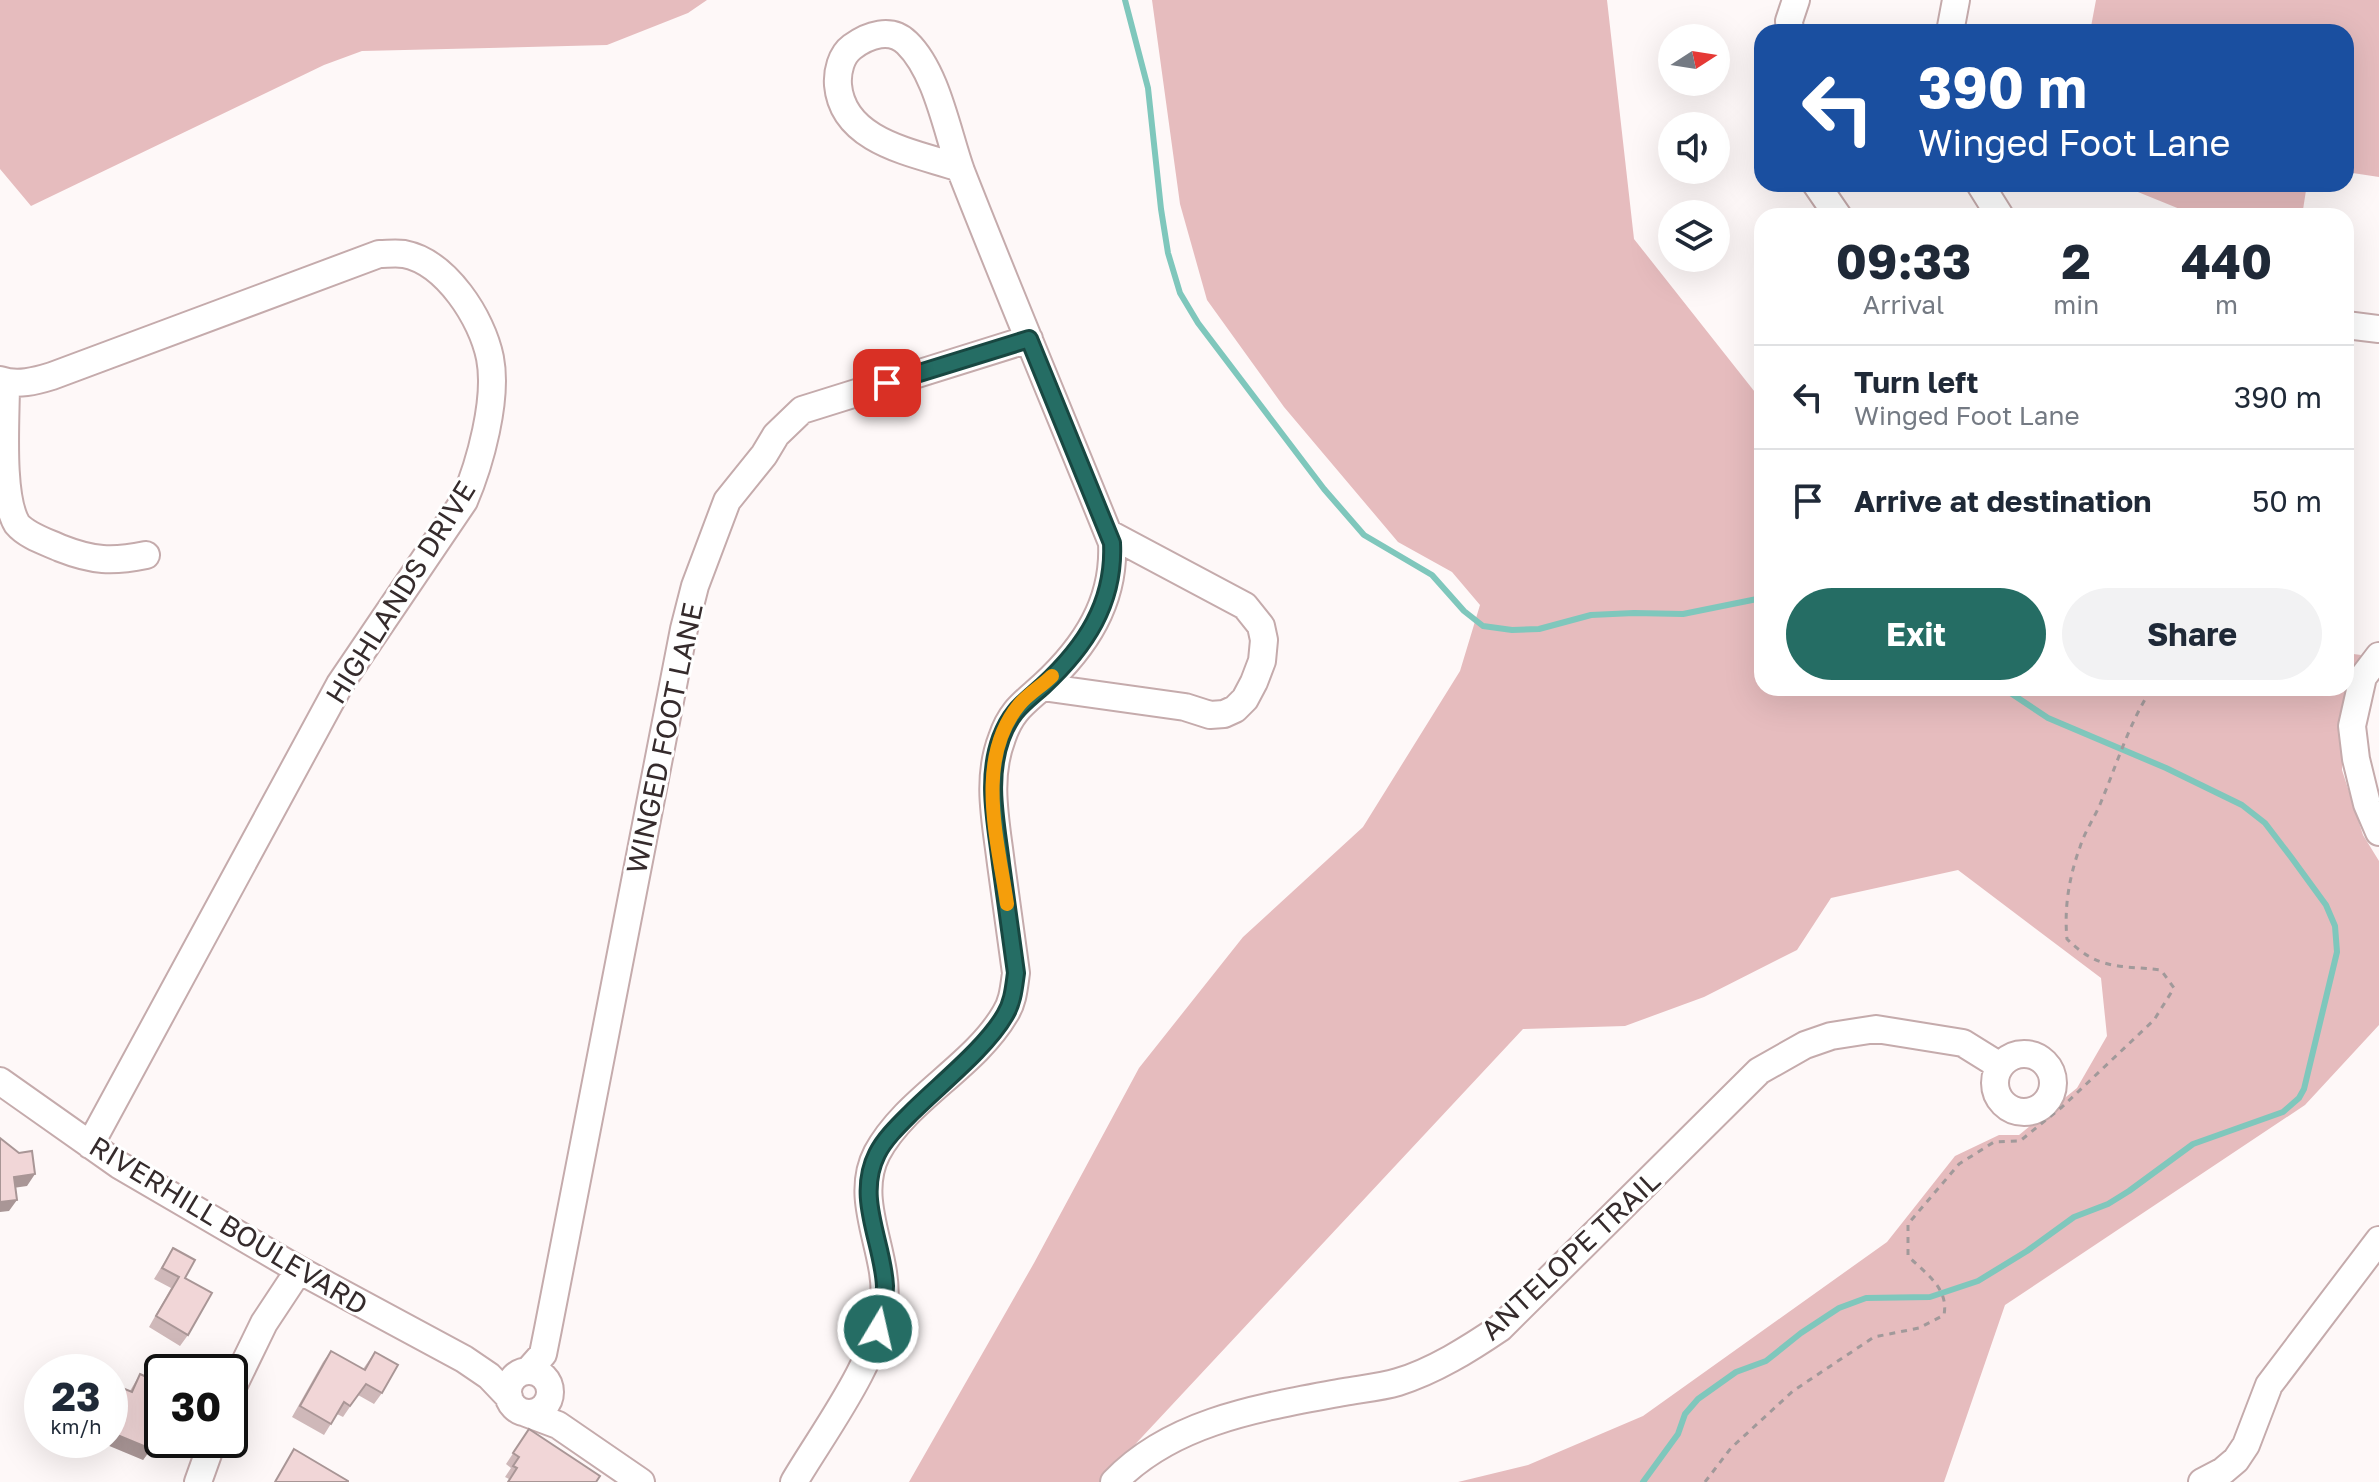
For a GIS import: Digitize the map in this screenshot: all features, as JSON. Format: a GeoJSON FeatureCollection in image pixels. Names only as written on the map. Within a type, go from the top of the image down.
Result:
{"type":"FeatureCollection","features":[{"type":"Feature","properties":{"kind":"street"},"geometry":{"type":"LineString","coordinates":[[1789,24],[1796,0]]}},
{"type":"Feature","properties":{"kind":"street"},"geometry":{"type":"LineString","coordinates":[[1952,24],[1956,0]]}},
{"type":"Feature","properties":{"kind":"street"},"geometry":{"type":"LineString","coordinates":[[794,1482],[866,1361],[878,1329],[885,1284],[868,1200],[870,1175],[877,1153],[898,1126],[993,1032],[1007,1012],[1013,994],[1016,973],[992,794],[995,758],[1002,735],[1020,704],[1042,687],[1085,640],[1096,622],[1110,583],[1113,563],[1112,543],[960,168],[930,78],[910,45],[901,37],[879,34],[848,50],[840,66],[838,89],[846,113],[855,125],[878,140],[960,168]]}},
{"type":"Feature","properties":{"kind":"street","name":"HIGHLANDS DRIVE"},"geometry":{"type":"LineString","coordinates":[[3,381],[33,381],[52,376],[379,254],[404,254],[428,264],[450,282],[484,338],[490,359],[486,429],[474,477],[464,501],[340,684],[90,1145]]}},
{"type":"Feature","properties":{"kind":"street"},"geometry":{"type":"LineString","coordinates":[[2354,326],[2379,329]]}},
{"type":"Feature","properties":{"kind":"street","name":"WINGED FOOT LANE"},"geometry":{"type":"LineString","coordinates":[[530,1389],[543,1354],[684,629],[695,586],[727,501],[776,435],[802,410],[1029,339]]}},
{"type":"Feature","properties":{"kind":"street"},"geometry":{"type":"LineString","coordinates":[[3,381],[6,500],[17,524],[40,540],[74,553],[113,561],[146,555]]}},
{"type":"Feature","properties":{"kind":"street"},"geometry":{"type":"LineString","coordinates":[[1042,687],[1185,707],[1210,715],[1235,709],[1245,699],[1254,682],[1262,661],[1264,640],[1261,626],[1245,606],[1108,533]]}},
{"type":"Feature","properties":{"kind":"street"},"geometry":{"type":"LineString","coordinates":[[2379,656],[2363,677],[2352,726],[2359,774],[2379,832]]}},
{"type":"Feature","properties":{"kind":"street","name":"ANTELOPE TRAIL"},"geometry":{"type":"LineString","coordinates":[[1114,1482],[1160,1445],[1202,1427],[1252,1409],[1398,1382],[1459,1355],[1500,1328],[1759,1071],[1805,1045],[1831,1036],[1876,1029],[1963,1043],[2000,1066]]}},
{"type":"Feature","properties":{"kind":"street","name":"RIVERHILL BOULEVARD"},"geometry":{"type":"LineString","coordinates":[[0,1081],[119,1165],[299,1270],[464,1359],[489,1376],[530,1389],[542,1417],[641,1482]]}},
{"type":"Feature","properties":{"kind":"street"},"geometry":{"type":"LineString","coordinates":[[2202,1482],[2236,1460],[2246,1445],[2269,1385],[2379,1240]]}},
{"type":"Feature","properties":{"kind":"street"},"geometry":{"type":"LineString","coordinates":[[248,1356],[264,1323],[299,1270]]}},
{"type":"Feature","properties":{"kind":"street"},"geometry":{"type":"LineString","coordinates":[[198,1482],[207,1458]]}},
{"type":"Feature","properties":{"kind":"path"},"geometry":{"type":"LineString","coordinates":[[1705,1482],[1731,1448],[1793,1391],[1874,1337],[1933,1323],[1944,1315],[1946,1303],[1941,1288],[1908,1256],[1908,1224],[1959,1164],[1994,1142],[2020,1141],[2062,1107],[2154,1020],[2174,988],[2161,970],[2106,966],[2080,952],[2067,939],[2065,915],[2080,846],[2102,801],[2112,769],[2148,696]]}},
{"type":"Feature","properties":{"kind":"shaded area"},"geometry":{"type":"Polygon","coordinates":[[[0,0],[707,0],[688,13],[607,45],[362,51],[324,65],[31,206],[0,169],[0,0]]]}},
{"type":"Feature","properties":{"kind":"shaded area"},"geometry":{"type":"Polygon","coordinates":[[[1152,0],[1607,0],[1634,239],[1754,391],[1754,696],[2348,696],[2343,723],[2342,770],[2363,835],[2379,861],[2379,1025],[2305,1105],[2005,1305],[1944,1482],[1458,1482],[1528,1465],[1643,1416],[1887,1242],[1955,1156],[1999,1135],[2019,1135],[2077,1088],[2107,1036],[2101,978],[1958,870],[1831,898],[1797,950],[1704,997],[1625,1026],[1523,1029],[1100,1482],[909,1482],[1034,1263],[1139,1068],[1243,937],[1363,827],[1460,671],[1480,605],[1452,572],[1398,542],[1284,407],[1207,300],[1180,204],[1152,0]]]}},
{"type":"Feature","properties":{"kind":"shaded area"},"geometry":{"type":"Polygon","coordinates":[[[2096,0],[2379,0],[2379,177],[2354,173],[2354,24],[2092,24],[2096,0]]]}},
{"type":"Feature","properties":{"kind":"shaded area"},"geometry":{"type":"Polygon","coordinates":[[[2138,192],[2306,192],[2303,208],[2177,208],[2138,192]]]}},
{"type":"Feature","properties":{"kind":"shaded area"},"geometry":{"type":"Polygon","coordinates":[[[2354,654],[2361,655],[2354,674],[2354,654]]]}},
{"type":"Feature","properties":{"kind":"building"},"geometry":{"type":"Polygon","coordinates":[[[0,1138],[19,1153],[32,1151],[35,1174],[14,1177],[17,1200],[0,1202],[0,1138]]]}},
{"type":"Feature","properties":{"kind":"building"},"geometry":{"type":"Polygon","coordinates":[[[173,1248],[195,1260],[185,1278],[212,1293],[188,1335],[156,1316],[179,1277],[162,1268],[173,1248]]]}},
{"type":"Feature","properties":{"kind":"building"},"geometry":{"type":"Polygon","coordinates":[[[331,1351],[365,1370],[375,1352],[398,1365],[382,1393],[366,1384],[350,1406],[344,1402],[331,1424],[300,1406],[331,1351]]]}},
{"type":"Feature","properties":{"kind":"building"},"geometry":{"type":"Polygon","coordinates":[[[140,1374],[144,1376],[144,1446],[128,1439],[128,1390],[132,1392],[140,1374]]]}},
{"type":"Feature","properties":{"kind":"building"},"geometry":{"type":"Polygon","coordinates":[[[529,1429],[600,1476],[596,1482],[508,1482],[517,1468],[513,1466],[519,1457],[513,1453],[529,1429]]]}},
{"type":"Feature","properties":{"kind":"building"},"geometry":{"type":"Polygon","coordinates":[[[294,1449],[348,1481],[348,1482],[275,1482],[294,1449]]]}},
{"type":"Feature","properties":{"kind":"waterway"},"geometry":{"type":"LineString","coordinates":[[1125,0],[1148,88],[1161,209],[1168,253],[1180,293],[1198,323],[1324,489],[1364,535],[1432,575],[1464,611],[1483,626],[1512,630],[1539,629],[1591,615],[1683,614],[1754,600]]}},
{"type":"Feature","properties":{"kind":"waterway"},"geometry":{"type":"LineString","coordinates":[[1643,1482],[1678,1434],[1685,1414],[1698,1399],[1736,1372],[1766,1361],[1839,1308],[1866,1298],[1930,1297],[1978,1281],[2074,1217],[2108,1204],[2129,1191],[2193,1144],[2283,1112],[2304,1089],[2337,952],[2335,926],[2326,905],[2291,857],[2265,823],[2242,805],[2166,768],[2048,718],[2015,696]]}},
{"type":"Feature","properties":{"kind":"slow traffic"},"geometry":{"type":"LineString","coordinates":[[1007,904],[992,794],[995,758],[1002,735],[1020,704],[1052,676]]}},
{"type":"Feature","properties":{"kind":"route"},"geometry":{"type":"LineString","coordinates":[[878,1329],[885,1284],[868,1200],[870,1175],[877,1153],[898,1126],[993,1032],[1007,1012],[1013,994],[1016,973],[992,794],[995,758],[1002,735],[1020,704],[1042,687],[1085,640],[1104,603],[1113,563],[1112,543],[1029,339],[887,383]]}}]}
